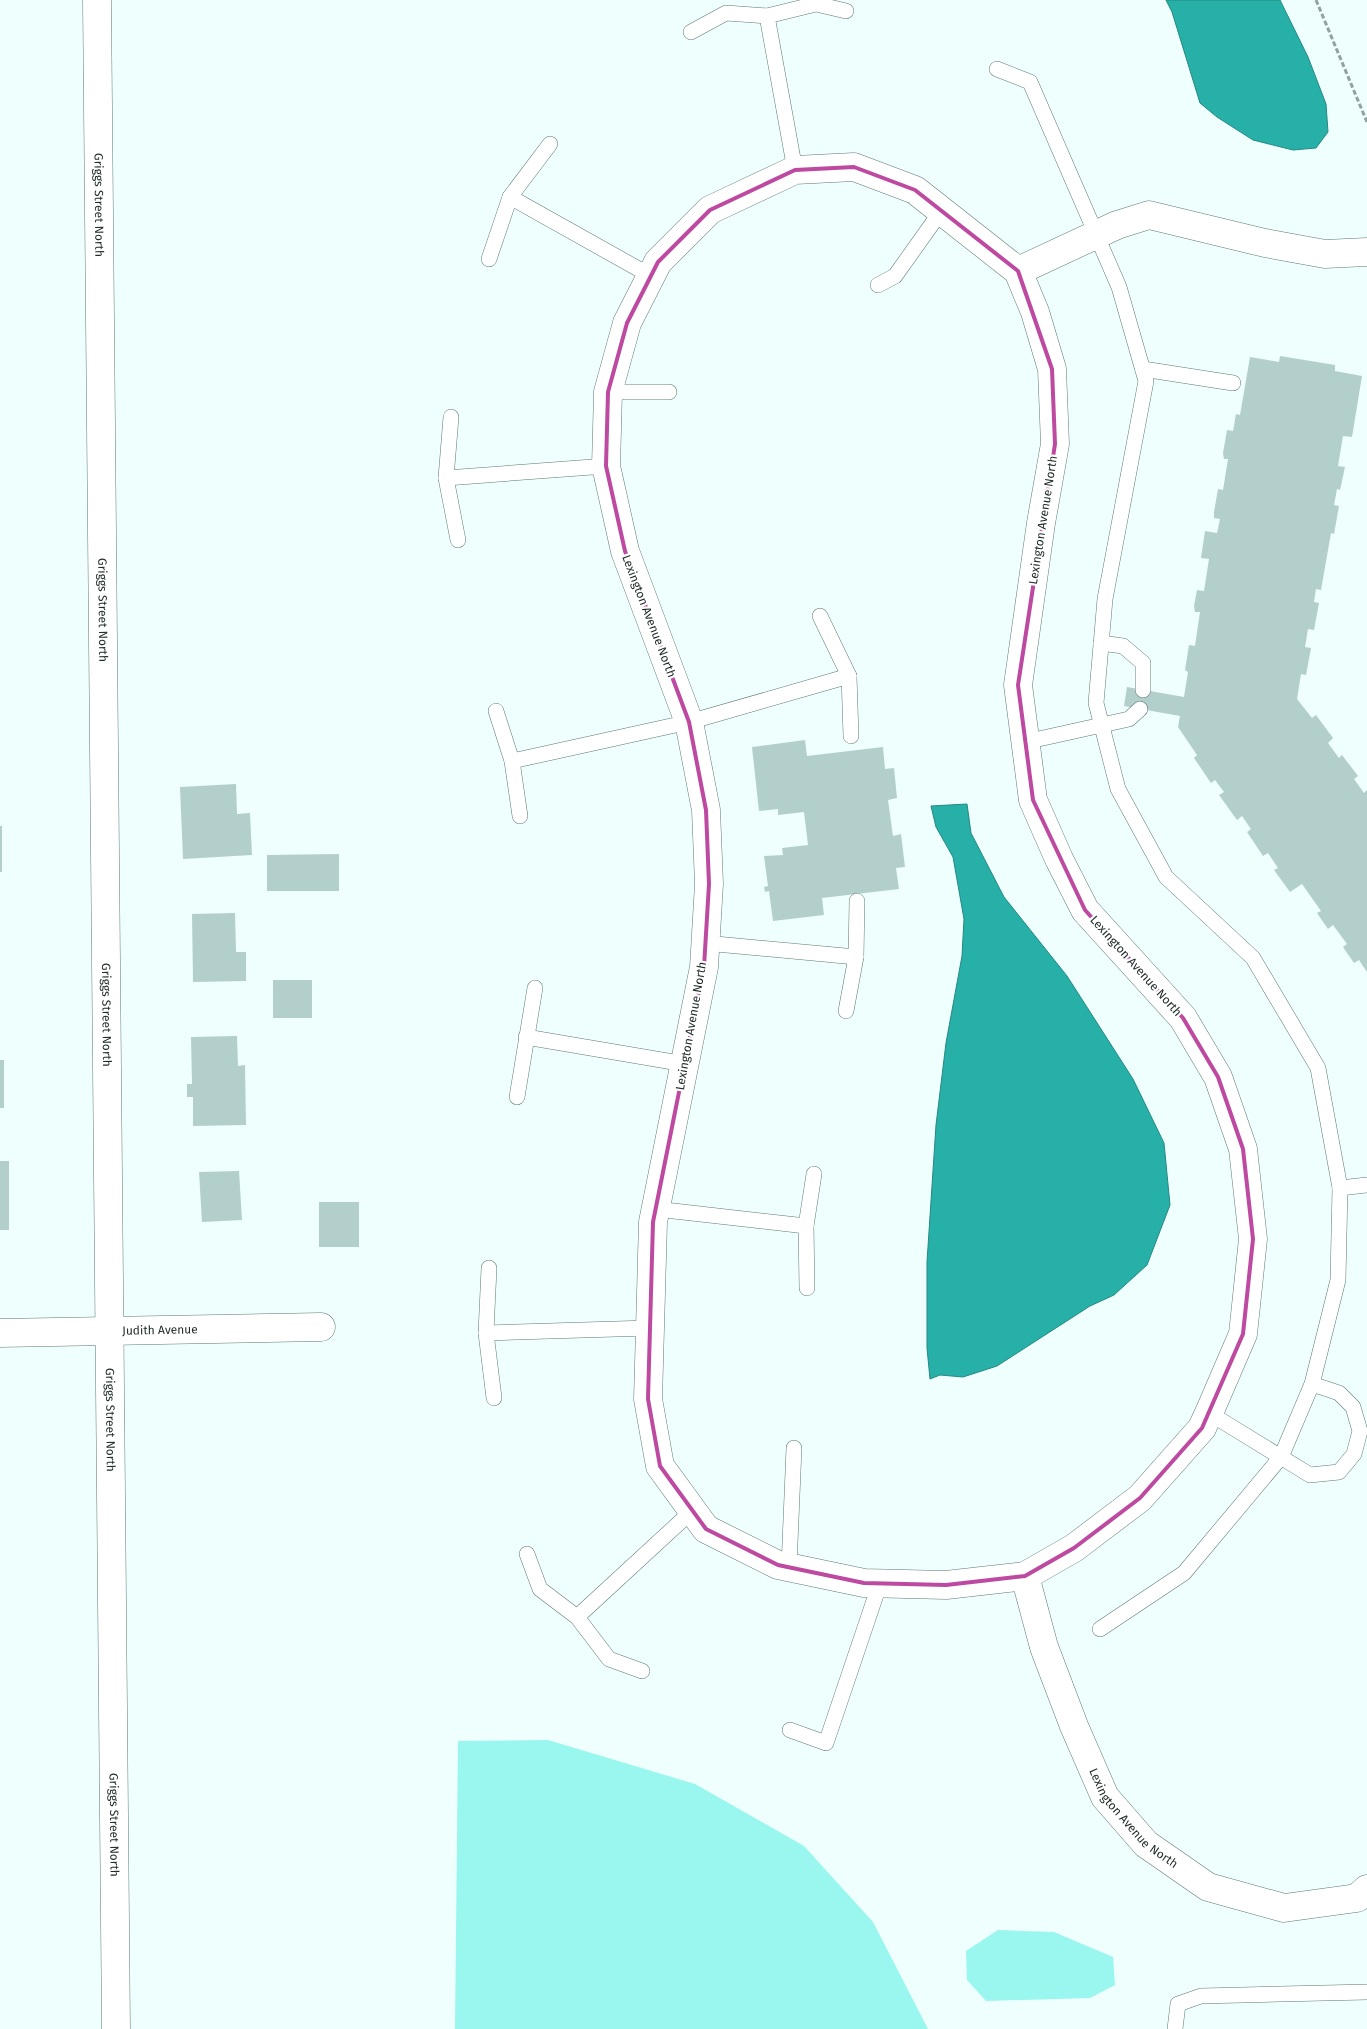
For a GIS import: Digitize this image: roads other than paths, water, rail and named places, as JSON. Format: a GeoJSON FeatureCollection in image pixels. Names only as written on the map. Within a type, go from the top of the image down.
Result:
{"type":"FeatureCollection","features":[{"type":"Feature","properties":{"kind":"street","name":"Griggs Street North"},"geometry":{"type":"LineString","coordinates":[[97,0],[116,2029]]}},
{"type":"Feature","properties":{"kind":"street","name":"Lexington Avenue North"},"geometry":{"type":"LineString","coordinates":[[854,168],[915,190],[1018,271],[1035,312],[1052,369],[1056,444],[1041,523],[1018,685],[1033,800],[1059,859],[1085,910],[1183,1018],[1218,1077],[1243,1149],[1253,1239],[1243,1334],[1202,1428],[1140,1498],[1074,1548],[1025,1576],[946,1585],[864,1583],[778,1565],[706,1529],[660,1466],[648,1399],[649,1328],[656,1209],[704,967],[709,884],[706,810],[689,722],[625,551],[606,466],[608,392],[627,323],[658,262],[710,210],[795,170],[854,168]]}},
{"type":"Feature","properties":{"kind":"street"},"geometry":{"type":"LineString","coordinates":[[1018,271],[1117,225],[1149,215],[1265,243],[1325,254],[1367,252]]}},
{"type":"Feature","properties":{"kind":"street","name":"Judith Avenue"},"geometry":{"type":"LineString","coordinates":[[0,1333],[110,1333],[321,1328]]}},
{"type":"Feature","properties":{"kind":"street","name":"Lexington Avenue North"},"geometry":{"type":"LineString","coordinates":[[1025,1576],[1044,1647],[1074,1726],[1105,1797],[1146,1844],[1208,1887],[1284,1908],[1356,1898],[1367,1889]]}},
{"type":"Feature","properties":{"kind":"lane"},"geometry":{"type":"LineString","coordinates":[[691,32],[726,13],[767,16],[816,4],[846,11]]}},
{"type":"Feature","properties":{"kind":"lane"},"geometry":{"type":"LineString","coordinates":[[767,16],[795,170]]}},
{"type":"Feature","properties":{"kind":"lane"},"geometry":{"type":"LineString","coordinates":[[996,69],[1030,82],[1119,287],[1146,381],[1105,600],[1096,703],[1118,789],[1166,877],[1253,958],[1318,1068],[1340,1188],[1338,1280],[1312,1384],[1281,1457],[1184,1573],[1100,1629]]}},
{"type":"Feature","properties":{"kind":"lane"},"geometry":{"type":"LineString","coordinates":[[488,259],[510,196],[550,144]]}},
{"type":"Feature","properties":{"kind":"lane"},"geometry":{"type":"LineString","coordinates":[[510,196],[651,276]]}},
{"type":"Feature","properties":{"kind":"lane"},"geometry":{"type":"LineString","coordinates":[[878,285],[895,276],[942,210]]}},
{"type":"Feature","properties":{"kind":"lane"},"geometry":{"type":"LineString","coordinates":[[1142,369],[1233,383]]}},
{"type":"Feature","properties":{"kind":"lane"},"geometry":{"type":"LineString","coordinates":[[608,392],[669,392]]}},
{"type":"Feature","properties":{"kind":"lane"},"geometry":{"type":"LineString","coordinates":[[451,418],[446,478],[458,540]]}},
{"type":"Feature","properties":{"kind":"lane"},"geometry":{"type":"LineString","coordinates":[[446,478],[606,466]]}},
{"type":"Feature","properties":{"kind":"lane"},"geometry":{"type":"LineString","coordinates":[[820,616],[849,676],[851,736]]}},
{"type":"Feature","properties":{"kind":"lane"},"geometry":{"type":"LineString","coordinates":[[1101,642],[1123,646],[1142,664],[1143,690]]}},
{"type":"Feature","properties":{"kind":"lane"},"geometry":{"type":"LineString","coordinates":[[512,760],[689,722],[849,676]]}},
{"type":"Feature","properties":{"kind":"lane"},"geometry":{"type":"LineString","coordinates":[[1025,742],[1129,719],[1140,709]]}},
{"type":"Feature","properties":{"kind":"lane"},"geometry":{"type":"LineString","coordinates":[[496,711],[512,760],[520,816]]}},
{"type":"Feature","properties":{"kind":"lane"},"geometry":{"type":"LineString","coordinates":[[846,1011],[856,956],[857,901]]}},
{"type":"Feature","properties":{"kind":"lane"},"geometry":{"type":"LineString","coordinates":[[705,943],[856,956]]}},
{"type":"Feature","properties":{"kind":"lane"},"geometry":{"type":"LineString","coordinates":[[517,1097],[535,988]]}},
{"type":"Feature","properties":{"kind":"lane"},"geometry":{"type":"LineString","coordinates":[[526,1037],[685,1064]]}},
{"type":"Feature","properties":{"kind":"lane"},"geometry":{"type":"LineString","coordinates":[[807,1288],[806,1226],[814,1174]]}},
{"type":"Feature","properties":{"kind":"lane"},"geometry":{"type":"LineString","coordinates":[[1340,1188],[1367,1185]]}},
{"type":"Feature","properties":{"kind":"lane"},"geometry":{"type":"LineString","coordinates":[[656,1209],[806,1226]]}},
{"type":"Feature","properties":{"kind":"lane"},"geometry":{"type":"LineString","coordinates":[[489,1268],[486,1333],[494,1398]]}},
{"type":"Feature","properties":{"kind":"lane"},"geometry":{"type":"LineString","coordinates":[[486,1333],[649,1328]]}},
{"type":"Feature","properties":{"kind":"lane"},"geometry":{"type":"LineString","coordinates":[[1209,1413],[1310,1475],[1339,1472],[1354,1454],[1360,1431],[1353,1407],[1339,1393],[1312,1384]]}},
{"type":"Feature","properties":{"kind":"lane"},"geometry":{"type":"LineString","coordinates":[[789,1567],[794,1448]]}},
{"type":"Feature","properties":{"kind":"lane"},"geometry":{"type":"LineString","coordinates":[[577,1617],[692,1511]]}},
{"type":"Feature","properties":{"kind":"lane"},"geometry":{"type":"LineString","coordinates":[[527,1554],[540,1588],[577,1617],[608,1659],[642,1670]]}},
{"type":"Feature","properties":{"kind":"lane"},"geometry":{"type":"LineString","coordinates":[[790,1730],[826,1743],[880,1583]]}},
{"type":"Feature","properties":{"kind":"lane"},"geometry":{"type":"LineString","coordinates":[[1175,2029],[1178,2004],[1202,1996],[1367,1992]]}}]}
